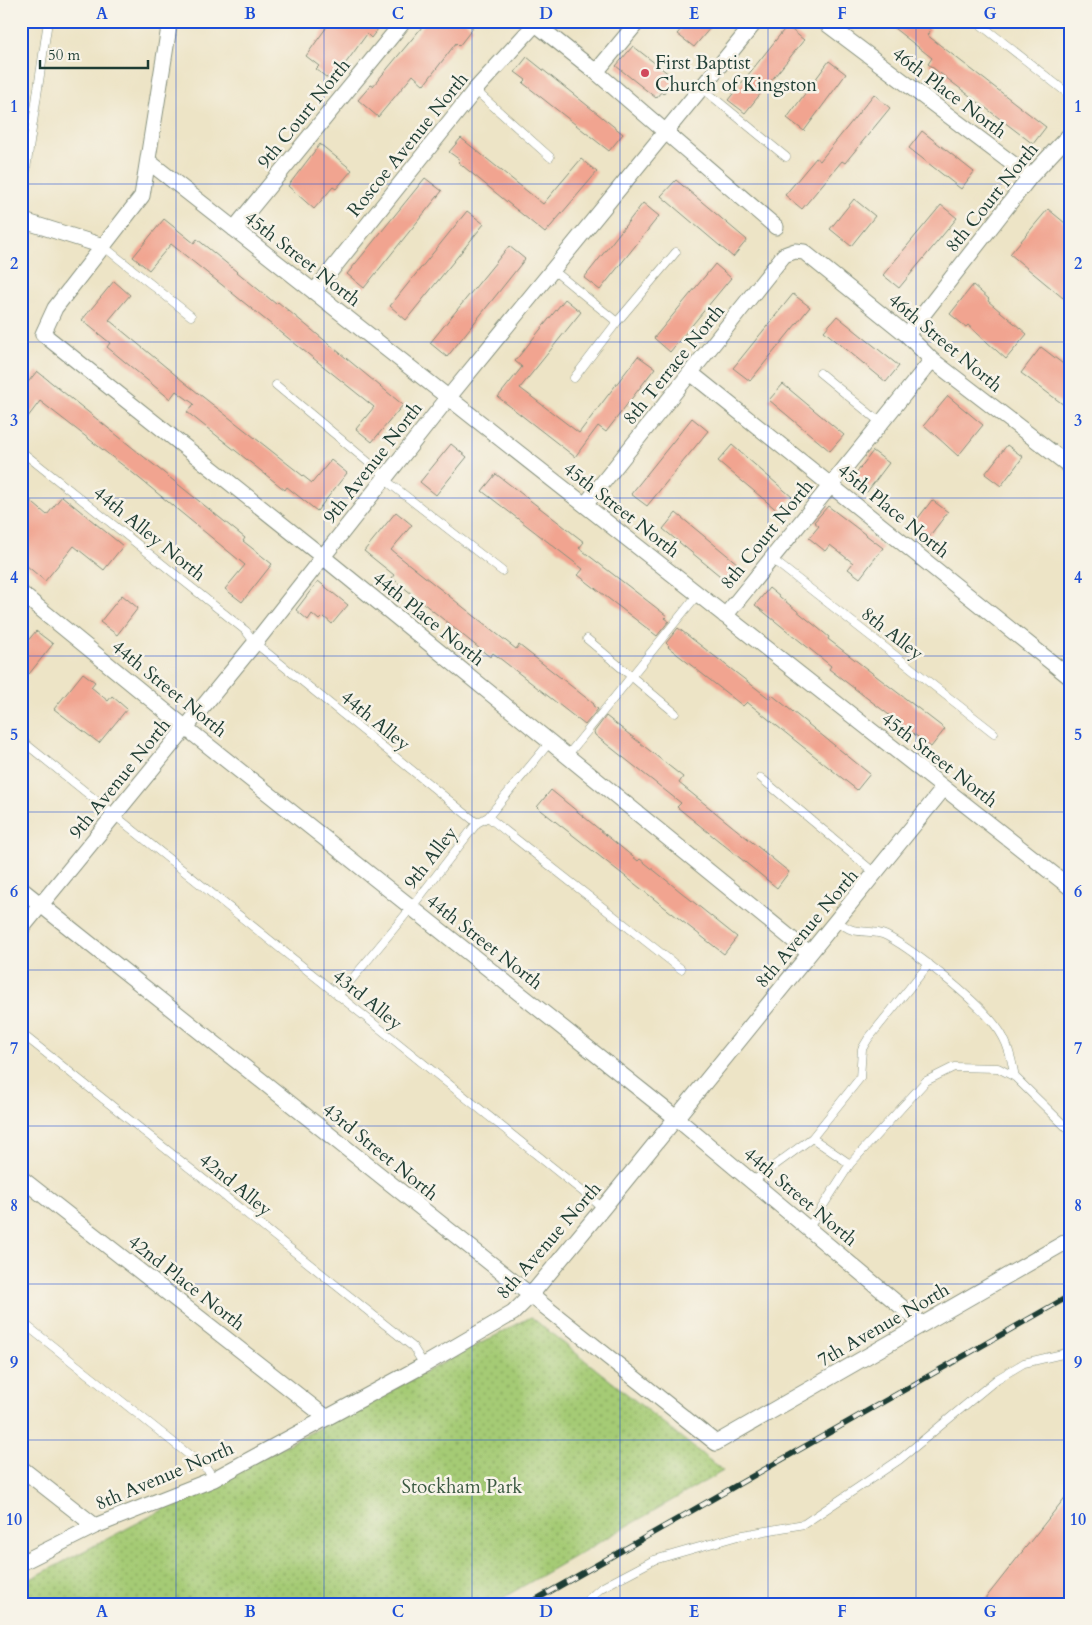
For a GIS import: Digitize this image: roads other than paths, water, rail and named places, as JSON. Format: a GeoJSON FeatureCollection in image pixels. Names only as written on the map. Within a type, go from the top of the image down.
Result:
{"type":"FeatureCollection","features":[{"type":"Feature","properties":{"kind":"street"},"geometry":{"type":"LineString","coordinates":[[21,220],[103,246],[142,196],[170,21]]}},
{"type":"Feature","properties":{"kind":"street","name":"9th Court North"},"geometry":{"type":"LineString","coordinates":[[234,229],[404,21]]}},
{"type":"Feature","properties":{"kind":"street","name":"9th Avenue North"},"geometry":{"type":"LineString","coordinates":[[21,930],[255,643],[448,398],[666,134],[756,21]]}},
{"type":"Feature","properties":{"kind":"street","name":"46th Place North"},"geometry":{"type":"LineString","coordinates":[[823,21],[1030,177]]}},
{"type":"Feature","properties":{"kind":"street"},"geometry":{"type":"LineString","coordinates":[[536,22],[776,227]]}},
{"type":"Feature","properties":{"kind":"street","name":"Roscoe Avenue North"},"geometry":{"type":"LineString","coordinates":[[314,292],[475,90],[536,22]]}},
{"type":"Feature","properties":{"kind":"street"},"geometry":{"type":"LineString","coordinates":[[596,72],[634,25]]}},
{"type":"Feature","properties":{"kind":"street","name":"8th Court North"},"geometry":{"type":"LineString","coordinates":[[907,335],[1030,177],[1071,133]]}},
{"type":"Feature","properties":{"kind":"street","name":"45th Street North"},"geometry":{"type":"LineString","coordinates":[[148,161],[1071,888]]}},
{"type":"Feature","properties":{"kind":"street","name":"44th Place North"},"geometry":{"type":"LineString","coordinates":[[103,246],[55,308],[43,334],[323,557],[810,953]]}},
{"type":"Feature","properties":{"kind":"street","name":"46th Street North"},"geometry":{"type":"LineString","coordinates":[[795,251],[804,252],[907,335],[932,360],[1071,467]]}},
{"type":"Feature","properties":{"kind":"street","name":"8th Terrace North"},"geometry":{"type":"LineString","coordinates":[[585,505],[692,374],[784,255],[795,251]]}},
{"type":"Feature","properties":{"kind":"street","name":"8th Court North"},"geometry":{"type":"LineString","coordinates":[[725,616],[932,360]]}},
{"type":"Feature","properties":{"kind":"street","name":"45th Place North"},"geometry":{"type":"LineString","coordinates":[[692,374],[1071,678]]}},
{"type":"Feature","properties":{"kind":"street","name":"44th Street North"},"geometry":{"type":"LineString","coordinates":[[21,593],[186,728],[676,1118],[922,1324]]}},
{"type":"Feature","properties":{"kind":"street","name":"8th Avenue North"},"geometry":{"type":"LineString","coordinates":[[21,1563],[95,1526],[214,1479],[424,1365],[513,1314],[603,1208],[944,788]]}},
{"type":"Feature","properties":{"kind":"street","name":"43rd Street North"},"geometry":{"type":"LineString","coordinates":[[21,889],[716,1443]]}},
{"type":"Feature","properties":{"kind":"street","name":"42nd Place North"},"geometry":{"type":"LineString","coordinates":[[21,1178],[327,1418]]}},
{"type":"Feature","properties":{"kind":"street","name":"7th Avenue North"},"geometry":{"type":"LineString","coordinates":[[716,1443],[1071,1239]]}},
{"type":"Feature","properties":{"kind":"street"},"geometry":{"type":"LineString","coordinates":[[21,1468],[95,1526]]}},
{"type":"Feature","properties":{"kind":"lane"},"geometry":{"type":"LineString","coordinates":[[21,203],[48,21]]}},
{"type":"Feature","properties":{"kind":"lane"},"geometry":{"type":"LineString","coordinates":[[976,21],[1071,96]]}},
{"type":"Feature","properties":{"kind":"lane"},"geometry":{"type":"LineString","coordinates":[[702,88],[786,157]]}},
{"type":"Feature","properties":{"kind":"lane"},"geometry":{"type":"LineString","coordinates":[[475,90],[550,157]]}},
{"type":"Feature","properties":{"kind":"lane"},"geometry":{"type":"LineString","coordinates":[[103,246],[191,316]]}},
{"type":"Feature","properties":{"kind":"lane"},"geometry":{"type":"LineString","coordinates":[[574,378],[617,322],[676,252]]}},
{"type":"Feature","properties":{"kind":"lane"},"geometry":{"type":"LineString","coordinates":[[553,270],[617,322]]}},
{"type":"Feature","properties":{"kind":"lane"},"geometry":{"type":"LineString","coordinates":[[820,373],[881,423]]}},
{"type":"Feature","properties":{"kind":"lane"},"geometry":{"type":"LineString","coordinates":[[276,385],[385,478],[502,571]]}},
{"type":"Feature","properties":{"kind":"lane","name":"44th Alley North"},"geometry":{"type":"LineString","coordinates":[[21,451],[246,631],[255,643]]}},
{"type":"Feature","properties":{"kind":"lane","name":"8th Alley"},"geometry":{"type":"LineString","coordinates":[[772,559],[994,733]]}},
{"type":"Feature","properties":{"kind":"lane"},"geometry":{"type":"LineString","coordinates":[[567,756],[698,594]]}},
{"type":"Feature","properties":{"kind":"lane"},"geometry":{"type":"LineString","coordinates":[[587,639],[675,713]]}},
{"type":"Feature","properties":{"kind":"lane","name":"44th Alley"},"geometry":{"type":"LineString","coordinates":[[255,643],[477,823]]}},
{"type":"Feature","properties":{"kind":"lane","name":"43rd Alley"},"geometry":{"type":"LineString","coordinates":[[21,740],[603,1208]]}},
{"type":"Feature","properties":{"kind":"lane","name":"9th Alley"},"geometry":{"type":"LineString","coordinates":[[338,996],[411,908],[477,823],[488,818],[550,742]]}},
{"type":"Feature","properties":{"kind":"lane"},"geometry":{"type":"LineString","coordinates":[[761,778],[876,874]]}},
{"type":"Feature","properties":{"kind":"lane"},"geometry":{"type":"LineString","coordinates":[[488,818],[520,840],[681,969]]}},
{"type":"Feature","properties":{"kind":"lane"},"geometry":{"type":"LineString","coordinates":[[836,921],[851,930],[877,931],[888,936],[929,964],[992,1022],[1006,1042],[1015,1077]]}},
{"type":"Feature","properties":{"kind":"lane"},"geometry":{"type":"LineString","coordinates":[[752,1182],[812,1138],[860,1078],[862,1049],[868,1039],[929,964]]}},
{"type":"Feature","properties":{"kind":"lane","name":"42nd Alley"},"geometry":{"type":"LineString","coordinates":[[21,1033],[413,1347],[424,1365]]}},
{"type":"Feature","properties":{"kind":"lane"},"geometry":{"type":"LineString","coordinates":[[808,1228],[850,1164],[913,1094],[940,1072],[954,1066],[998,1068],[1015,1077],[1071,1132]]}},
{"type":"Feature","properties":{"kind":"lane"},"geometry":{"type":"LineString","coordinates":[[812,1138],[850,1164]]}},
{"type":"Feature","properties":{"kind":"lane"},"geometry":{"type":"LineString","coordinates":[[21,1321],[208,1470],[214,1479]]}},
{"type":"Feature","properties":{"kind":"lane"},"geometry":{"type":"LineString","coordinates":[[583,1604],[601,1588],[654,1560],[738,1536],[804,1524],[899,1460],[997,1379],[1024,1363],[1071,1352]]}},
{"type":"Feature","properties":{"kind":"railway"},"geometry":{"type":"LineString","coordinates":[[528,1604],[1071,1295]]}},
{"type":"Feature","properties":{"kind":"place","name":"First Baptist Church of Kingston"},"geometry":{"type":"Point","coordinates":[645,73]}},
{"type":"Feature","properties":{"kind":"park label","name":"Stockham Park"},"geometry":{"type":"Point","coordinates":[462,1486]}}]}
